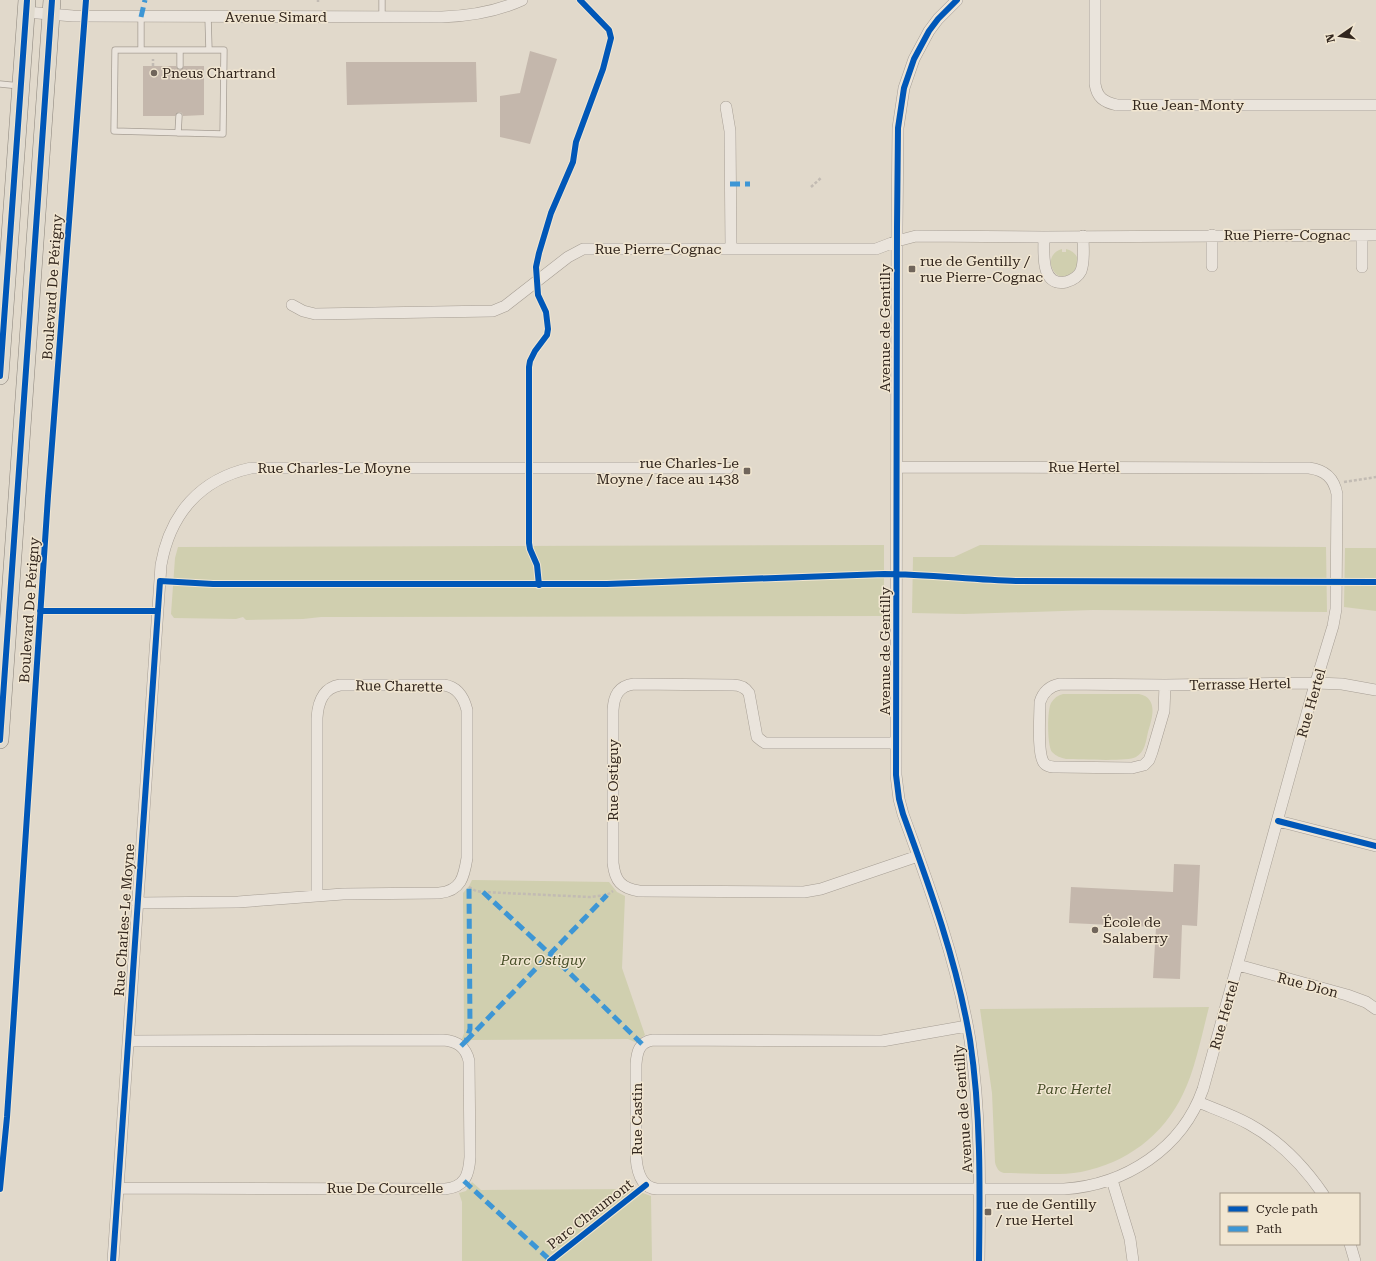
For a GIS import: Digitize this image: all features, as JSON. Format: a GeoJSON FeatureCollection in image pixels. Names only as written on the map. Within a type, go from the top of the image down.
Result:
{"type":"FeatureCollection","features":[{"type":"Feature","properties":{"kind":"main road"},"geometry":{"type":"LineString","coordinates":[[0,376],[8,204],[27,6]]}},
{"type":"Feature","properties":{"kind":"main road","name":"Boulevard De Périgny"},"geometry":{"type":"LineString","coordinates":[[0,740],[51,7]]}},
{"type":"Feature","properties":{"kind":"street","name":"Avenue Simard"},"geometry":{"type":"LineString","coordinates":[[27,6],[51,7],[73,16],[382,17],[471,15],[499,9],[522,0]]}},
{"type":"Feature","properties":{"kind":"street","name":"Avenue de Gentilly"},"geometry":{"type":"LineString","coordinates":[[957,0],[938,18],[929,31],[912,64],[904,88],[899,116],[897,241],[896,775],[899,799],[903,814],[943,926],[967,1026],[976,1090],[980,1188],[980,1261]]}},
{"type":"Feature","properties":{"kind":"street","name":"Rue Jean-Monty"},"geometry":{"type":"LineString","coordinates":[[1095,0],[1095,84],[1100,99],[1109,103],[1116,105],[1376,105]]}},
{"type":"Feature","properties":{"kind":"street"},"geometry":{"type":"LineString","coordinates":[[726,107],[730,131],[731,249]]}},
{"type":"Feature","properties":{"kind":"street","name":"Rue Pierre-Cognac"},"geometry":{"type":"LineString","coordinates":[[1212,235],[1212,266]]}},
{"type":"Feature","properties":{"kind":"street","name":"Rue Pierre-Cognac"},"geometry":{"type":"LineString","coordinates":[[292,305],[303,311],[315,314],[492,312],[505,306],[568,257],[583,249],[876,249],[916,236],[1376,236]]}},
{"type":"Feature","properties":{"kind":"street"},"geometry":{"type":"LineString","coordinates":[[1044,237],[1044,264],[1046,270],[1052,279],[1064,282],[1077,276],[1082,269],[1083,236]]}},
{"type":"Feature","properties":{"kind":"street","name":"Rue Pierre-Cognac"},"geometry":{"type":"LineString","coordinates":[[1362,236],[1362,267]]}},
{"type":"Feature","properties":{"kind":"street","name":"Rue Charles-Le Moyne"},"geometry":{"type":"LineString","coordinates":[[114,1261],[137,903],[163,555],[170,534],[178,518],[194,497],[210,483],[219,478],[235,472],[260,467],[728,468]]}},
{"type":"Feature","properties":{"kind":"street","name":"Rue Hertel"},"geometry":{"type":"LineString","coordinates":[[897,467],[1309,468],[1321,470],[1328,475],[1333,481],[1337,494],[1336,609],[1333,626],[1238,966],[1198,1102],[1192,1115],[1162,1150],[1144,1163],[1112,1180],[1085,1187],[1064,1189],[980,1188]]}},
{"type":"Feature","properties":{"kind":"street","name":"Rue Ostiguy"},"geometry":{"type":"LineString","coordinates":[[896,743],[762,742],[757,737],[749,693],[740,686],[733,684],[634,684],[626,686],[620,689],[616,694],[613,710],[614,872],[622,885],[629,889],[804,892],[918,856]]}},
{"type":"Feature","properties":{"kind":"street","name":"Terrasse Hertel"},"geometry":{"type":"LineString","coordinates":[[1165,685],[1164,711],[1149,760],[1144,764],[1132,768],[1058,767],[1048,766],[1043,761],[1040,749],[1040,702],[1045,692],[1056,685],[1342,684],[1376,690]]}},
{"type":"Feature","properties":{"kind":"street","name":"Rue Charette"},"geometry":{"type":"LineString","coordinates":[[137,903],[238,902],[317,896],[343,894],[439,893],[450,891],[459,885],[464,875],[467,858],[467,710],[463,698],[457,691],[444,685],[340,685],[332,687],[324,693],[318,709],[317,718],[317,896]]}},
{"type":"Feature","properties":{"kind":"street"},"geometry":{"type":"LineString","coordinates":[[1278,820],[1376,846]]}},
{"type":"Feature","properties":{"kind":"street","name":"Rue Dion"},"geometry":{"type":"LineString","coordinates":[[1238,966],[1347,996],[1366,1002],[1376,1009]]}},
{"type":"Feature","properties":{"kind":"street","name":"Rue Castin"},"geometry":{"type":"LineString","coordinates":[[967,1026],[882,1041],[652,1040],[645,1042],[638,1051],[636,1064],[637,1164],[639,1174],[643,1182],[653,1189],[980,1188]]}},
{"type":"Feature","properties":{"kind":"street","name":"Rue De Courcelle"},"geometry":{"type":"LineString","coordinates":[[119,1188],[445,1189],[458,1186],[464,1181],[468,1173],[470,1157],[469,1061],[464,1049],[452,1041],[129,1040]]}},
{"type":"Feature","properties":{"kind":"street"},"geometry":{"type":"LineString","coordinates":[[1198,1102],[1239,1119],[1269,1136],[1300,1164],[1322,1193]]}},
{"type":"Feature","properties":{"kind":"street"},"geometry":{"type":"LineString","coordinates":[[1112,1180],[1129,1235],[1133,1261]]}},
{"type":"Feature","properties":{"kind":"street"},"geometry":{"type":"LineString","coordinates":[[1350,1245],[1355,1261]]}},
{"type":"Feature","properties":{"kind":"lane"},"geometry":{"type":"LineString","coordinates":[[382,0],[382,17]]}},
{"type":"Feature","properties":{"kind":"lane"},"geometry":{"type":"LineString","coordinates":[[141,17],[141,50]]}},
{"type":"Feature","properties":{"kind":"lane"},"geometry":{"type":"LineString","coordinates":[[208,17],[209,50]]}},
{"type":"Feature","properties":{"kind":"lane"},"geometry":{"type":"LineString","coordinates":[[115,50],[180,50],[224,50],[223,134],[114,131],[115,50]]}},
{"type":"Feature","properties":{"kind":"lane"},"geometry":{"type":"LineString","coordinates":[[180,50],[180,66]]}},
{"type":"Feature","properties":{"kind":"lane"},"geometry":{"type":"LineString","coordinates":[[0,84],[20,86]]}},
{"type":"Feature","properties":{"kind":"lane"},"geometry":{"type":"LineString","coordinates":[[178,133],[179,116]]}},
{"type":"Feature","properties":{"kind":"path"},"geometry":{"type":"LineString","coordinates":[[811,186],[822,177]]}},
{"type":"Feature","properties":{"kind":"path"},"geometry":{"type":"LineString","coordinates":[[1342,482],[1376,477]]}},
{"type":"Feature","properties":{"kind":"path"},"geometry":{"type":"LineString","coordinates":[[469,886],[476,891],[483,892],[590,897],[607,895],[615,890]]}},
{"type":"Feature","properties":{"kind":"green space"},"geometry":{"type":"Polygon","coordinates":[[[1062,249],[1062,252],[1066,252],[1066,249],[1074,253],[1078,259],[1074,271],[1063,277],[1057,275],[1051,265],[1052,256],[1062,249]]]}},
{"type":"Feature","properties":{"kind":"green space"},"geometry":{"type":"Polygon","coordinates":[[[884,545],[884,616],[321,617],[303,619],[246,620],[243,617],[236,619],[174,618],[171,614],[175,558],[178,547],[884,545]]]}},
{"type":"Feature","properties":{"kind":"green space"},"geometry":{"type":"Polygon","coordinates":[[[980,545],[1326,547],[1327,612],[1093,610],[964,614],[912,613],[913,557],[954,557],[980,545]]]}},
{"type":"Feature","properties":{"kind":"green space"},"geometry":{"type":"Polygon","coordinates":[[[1345,548],[1376,548],[1376,611],[1344,607],[1345,548]]]}},
{"type":"Feature","properties":{"kind":"green space"},"geometry":{"type":"Polygon","coordinates":[[[1063,694],[1139,694],[1145,696],[1152,704],[1152,715],[1145,746],[1136,757],[1131,759],[1113,760],[1066,759],[1055,755],[1052,752],[1048,736],[1049,713],[1051,703],[1058,696],[1063,694]]]}},
{"type":"Feature","properties":{"kind":"green space","name":"Parc Ostiguy"},"geometry":{"type":"Polygon","coordinates":[[[472,880],[609,882],[617,892],[625,896],[622,968],[645,1035],[635,1042],[628,1039],[471,1040],[468,1044],[462,1039],[464,1033],[463,893],[472,880]]]}},
{"type":"Feature","properties":{"kind":"green space","name":"Parc Hertel"},"geometry":{"type":"Polygon","coordinates":[[[1209,1007],[1195,1063],[1183,1094],[1165,1123],[1154,1135],[1141,1145],[1113,1162],[1081,1172],[1053,1174],[1004,1173],[998,1169],[995,1162],[992,1093],[980,1009],[1209,1007]]]}},
{"type":"Feature","properties":{"kind":"green space"},"geometry":{"type":"Polygon","coordinates":[[[472,1182],[481,1190],[637,1189],[651,1196],[652,1261],[462,1261],[462,1202],[459,1193],[466,1191],[472,1182]]]}},
{"type":"Feature","properties":{"kind":"building"},"geometry":{"type":"Polygon","coordinates":[[[530,51],[557,59],[530,144],[500,137],[500,96],[520,93],[530,51]]]}},
{"type":"Feature","properties":{"kind":"building"},"geometry":{"type":"Polygon","coordinates":[[[346,62],[476,62],[477,102],[347,105],[346,62]]]}},
{"type":"Feature","properties":{"kind":"building"},"geometry":{"type":"Polygon","coordinates":[[[143,66],[176,66],[180,70],[184,66],[204,66],[204,115],[183,116],[182,113],[179,112],[175,116],[143,116],[143,66]]]}},
{"type":"Feature","properties":{"kind":"building"},"geometry":{"type":"Polygon","coordinates":[[[1174,864],[1200,865],[1197,926],[1182,925],[1180,979],[1153,978],[1156,927],[1069,923],[1071,887],[1173,892],[1174,864]]]}},
{"type":"Feature","properties":{"kind":"marked path"},"geometry":{"type":"LineString","coordinates":[[141,17],[145,0]]}},
{"type":"Feature","properties":{"kind":"marked path"},"geometry":{"type":"LineString","coordinates":[[730,184],[750,184]]}},
{"type":"Feature","properties":{"kind":"marked path"},"geometry":{"type":"LineString","coordinates":[[461,1046],[466,1041],[470,1029],[469,886]]}},
{"type":"Feature","properties":{"kind":"marked path"},"geometry":{"type":"LineString","coordinates":[[483,892],[550,954],[642,1044]]}},
{"type":"Feature","properties":{"kind":"marked path"},"geometry":{"type":"LineString","coordinates":[[466,1041],[607,895]]}},
{"type":"Feature","properties":{"kind":"marked path"},"geometry":{"type":"LineString","coordinates":[[464,1181],[551,1261]]}},
{"type":"Feature","properties":{"kind":"cycle path"},"geometry":{"type":"LineString","coordinates":[[0,376],[27,0]]}},
{"type":"Feature","properties":{"kind":"cycle path"},"geometry":{"type":"LineString","coordinates":[[0,740],[52,0]]}},
{"type":"Feature","properties":{"kind":"cycle path"},"geometry":{"type":"LineString","coordinates":[[0,1189],[7,1117],[48,496],[86,0]]}},
{"type":"Feature","properties":{"kind":"cycle path"},"geometry":{"type":"LineString","coordinates":[[539,585],[537,565],[529,543],[529,367],[530,361],[535,351],[547,335],[548,329],[546,312],[538,295],[536,267],[551,213],[573,162],[576,142],[603,69],[611,38],[609,30],[580,0]]}},
{"type":"Feature","properties":{"kind":"cycle path"},"geometry":{"type":"LineString","coordinates":[[957,0],[938,19],[929,31],[914,59],[904,88],[898,128],[896,775],[899,799],[903,814],[933,897],[958,982],[970,1040],[974,1067],[978,1122],[979,1261]]}},
{"type":"Feature","properties":{"kind":"cycle path"},"geometry":{"type":"LineString","coordinates":[[113,1261],[160,581],[213,584],[607,584],[884,574],[1016,581],[1376,582]]}},
{"type":"Feature","properties":{"kind":"cycle path"},"geometry":{"type":"LineString","coordinates":[[40,611],[158,611]]}},
{"type":"Feature","properties":{"kind":"cycle path"},"geometry":{"type":"LineString","coordinates":[[1278,821],[1376,846]]}},
{"type":"Feature","properties":{"kind":"cycle path","name":"Parc Chaumont"},"geometry":{"type":"LineString","coordinates":[[550,1261],[646,1185]]}},
{"type":"Feature","properties":{"kind":"place","name":"Pneus Chartrand"},"geometry":{"type":"Point","coordinates":[154,73]}},
{"type":"Feature","properties":{"kind":"place","name":"rue de Gentilly / rue Pierre-Cognac"},"geometry":{"type":"Point","coordinates":[912,269]}},
{"type":"Feature","properties":{"kind":"place","name":"rue Charles-Le Moyne / face au 1438"},"geometry":{"type":"Point","coordinates":[747,471]}},
{"type":"Feature","properties":{"kind":"place","name":"École de Salaberry"},"geometry":{"type":"Point","coordinates":[1095,930]}},
{"type":"Feature","properties":{"kind":"place","name":"rue de Gentilly / rue Hertel"},"geometry":{"type":"Point","coordinates":[988,1212]}}]}
